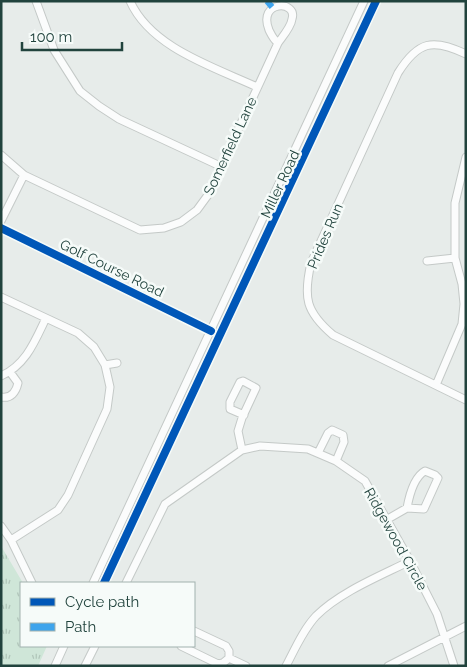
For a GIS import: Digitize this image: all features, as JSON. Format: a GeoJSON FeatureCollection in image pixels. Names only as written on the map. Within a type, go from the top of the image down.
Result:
{"type":"FeatureCollection","features":[{"type":"Feature","properties":{"kind":"street"},"geometry":{"type":"LineString","coordinates":[[36,1],[54,50],[80,91],[98,106],[119,119],[220,166]]}},
{"type":"Feature","properties":{"kind":"street"},"geometry":{"type":"LineString","coordinates":[[130,1],[141,21],[170,46],[257,87]]}},
{"type":"Feature","properties":{"kind":"street","name":"Miller Road"},"geometry":{"type":"LineString","coordinates":[[93,582],[364,1]]}},
{"type":"Feature","properties":{"kind":"street","name":"Somerfield Lane"},"geometry":{"type":"LineString","coordinates":[[1,155],[24,175],[140,230],[164,228],[181,222],[197,210],[208,195],[278,43],[292,22],[293,12],[290,7],[278,2],[270,8],[266,22],[273,39],[278,43]]}},
{"type":"Feature","properties":{"kind":"street","name":"Prides Run"},"geometry":{"type":"LineString","coordinates":[[466,54],[438,44],[422,47],[407,58],[398,73],[311,263],[307,280],[308,306],[319,324],[333,336],[466,400]]}},
{"type":"Feature","properties":{"kind":"street"},"geometry":{"type":"LineString","coordinates":[[436,385],[462,324],[464,304],[462,284],[455,258],[455,203],[466,157]]}},
{"type":"Feature","properties":{"kind":"street"},"geometry":{"type":"LineString","coordinates":[[1,220],[24,175]]}},
{"type":"Feature","properties":{"kind":"street","name":"Golf Course Road"},"geometry":{"type":"LineString","coordinates":[[1,228],[211,331]]}},
{"type":"Feature","properties":{"kind":"street"},"geometry":{"type":"LineString","coordinates":[[428,261],[455,258]]}},
{"type":"Feature","properties":{"kind":"street"},"geometry":{"type":"LineString","coordinates":[[1,297],[78,333],[94,346],[105,365],[110,387],[107,409],[68,495],[58,510],[11,540]]}},
{"type":"Feature","properties":{"kind":"street"},"geometry":{"type":"LineString","coordinates":[[1,376],[10,372],[23,360],[46,318]]}},
{"type":"Feature","properties":{"kind":"street"},"geometry":{"type":"LineString","coordinates":[[105,365],[117,363]]}},
{"type":"Feature","properties":{"kind":"street"},"geometry":{"type":"LineString","coordinates":[[1,397],[11,395],[16,390],[18,383],[10,372]]}},
{"type":"Feature","properties":{"kind":"street"},"geometry":{"type":"LineString","coordinates":[[242,450],[238,431],[256,388],[240,382],[230,402],[230,409],[244,415]]}},
{"type":"Feature","properties":{"kind":"street"},"geometry":{"type":"LineString","coordinates":[[318,453],[328,433],[332,430],[338,431],[344,435],[344,442],[336,461]]}},
{"type":"Feature","properties":{"kind":"street","name":"Ridgewood Circle"},"geometry":{"type":"LineString","coordinates":[[126,582],[165,504],[242,450],[260,446],[308,449],[336,461],[364,481],[410,561],[437,614],[454,666]]}},
{"type":"Feature","properties":{"kind":"street"},"geometry":{"type":"LineString","coordinates":[[386,520],[407,508],[424,508],[438,478],[435,475],[425,471],[420,473],[409,498],[407,508]]}},
{"type":"Feature","properties":{"kind":"street"},"geometry":{"type":"LineString","coordinates":[[1,526],[11,540],[32,582]]}},
{"type":"Feature","properties":{"kind":"street"},"geometry":{"type":"LineString","coordinates":[[286,666],[303,634],[316,616],[339,598],[410,561]]}},
{"type":"Feature","properties":{"kind":"street"},"geometry":{"type":"LineString","coordinates":[[388,666],[466,626]]}},
{"type":"Feature","properties":{"kind":"street"},"geometry":{"type":"LineString","coordinates":[[195,631],[226,646],[230,658]]}},
{"type":"Feature","properties":{"kind":"street"},"geometry":{"type":"LineString","coordinates":[[55,666],[64,647]]}},
{"type":"Feature","properties":{"kind":"street"},"geometry":{"type":"LineString","coordinates":[[85,666],[94,647]]}},
{"type":"Feature","properties":{"kind":"street"},"geometry":{"type":"LineString","coordinates":[[183,647],[218,664],[230,658]]}},
{"type":"Feature","properties":{"kind":"street"},"geometry":{"type":"LineString","coordinates":[[230,658],[246,666]]}},
{"type":"Feature","properties":{"kind":"green space"},"geometry":{"type":"Polygon","coordinates":[[[1,546],[22,582],[20,582],[20,647],[47,647],[38,666],[1,666],[1,546]]]}},
{"type":"Feature","properties":{"kind":"marked path"},"geometry":{"type":"LineString","coordinates":[[267,1],[272,7]]}},
{"type":"Feature","properties":{"kind":"cycle path"},"geometry":{"type":"LineString","coordinates":[[104,582],[376,1]]}},
{"type":"Feature","properties":{"kind":"cycle path"},"geometry":{"type":"LineString","coordinates":[[1,228],[211,331]]}}]}
